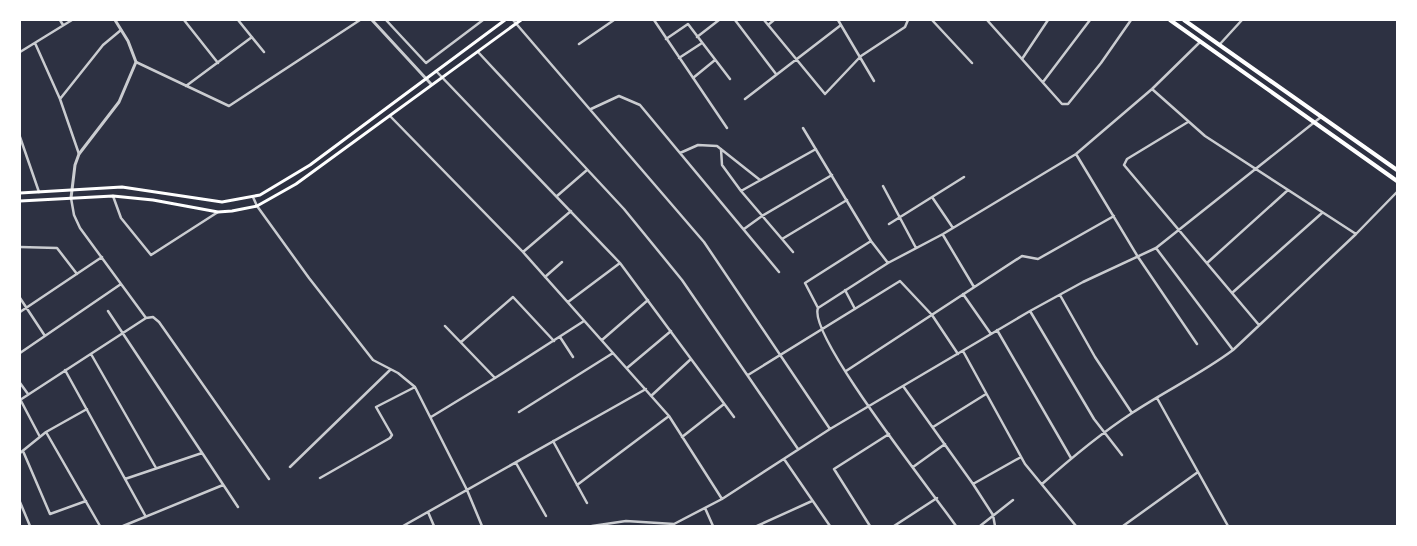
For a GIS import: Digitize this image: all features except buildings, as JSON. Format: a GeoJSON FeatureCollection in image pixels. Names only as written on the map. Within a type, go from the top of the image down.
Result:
{"type":"FeatureCollection","features":[{"type":"Feature","properties":{"kind":"main road"},"geometry":{"type":"LineString","coordinates":[[20,193],[122,187],[222,202],[253,197],[270,190],[310,165],[505,20]]}},
{"type":"Feature","properties":{"kind":"main road"},"geometry":{"type":"LineString","coordinates":[[20,201],[113,196],[153,200],[218,212],[257,206],[296,184],[521,20]]}},
{"type":"Feature","properties":{"kind":"main road"},"geometry":{"type":"LineString","coordinates":[[1170,20],[1397,181]]}},
{"type":"Feature","properties":{"kind":"main road"},"geometry":{"type":"LineString","coordinates":[[1184,20],[1397,170]]}},
{"type":"Feature","properties":{"kind":"street"},"geometry":{"type":"LineString","coordinates":[[60,20],[63,25]]}},
{"type":"Feature","properties":{"kind":"street"},"geometry":{"type":"LineString","coordinates":[[20,52],[72,20]]}},
{"type":"Feature","properties":{"kind":"street"},"geometry":{"type":"LineString","coordinates":[[114,20],[128,41],[136,62],[228,106],[360,20]]}},
{"type":"Feature","properties":{"kind":"street"},"geometry":{"type":"LineString","coordinates":[[184,20],[218,63]]}},
{"type":"Feature","properties":{"kind":"street"},"geometry":{"type":"LineString","coordinates":[[238,20],[264,52]]}},
{"type":"Feature","properties":{"kind":"street"},"geometry":{"type":"LineString","coordinates":[[372,20],[432,84]]}},
{"type":"Feature","properties":{"kind":"street"},"geometry":{"type":"LineString","coordinates":[[386,20],[426,63],[483,20]]}},
{"type":"Feature","properties":{"kind":"street"},"geometry":{"type":"LineString","coordinates":[[512,20],[704,242],[830,429]]}},
{"type":"Feature","properties":{"kind":"street"},"geometry":{"type":"LineString","coordinates":[[579,44],[614,20]]}},
{"type":"Feature","properties":{"kind":"street"},"geometry":{"type":"LineString","coordinates":[[654,20],[727,128]]}},
{"type":"Feature","properties":{"kind":"street"},"geometry":{"type":"LineString","coordinates":[[698,37],[719,20]]}},
{"type":"Feature","properties":{"kind":"street"},"geometry":{"type":"LineString","coordinates":[[735,20],[776,74]]}},
{"type":"Feature","properties":{"kind":"street"},"geometry":{"type":"LineString","coordinates":[[764,20],[825,94],[861,56],[905,27],[908,20]]}},
{"type":"Feature","properties":{"kind":"street"},"geometry":{"type":"LineString","coordinates":[[768,25],[774,20]]}},
{"type":"Feature","properties":{"kind":"street"},"geometry":{"type":"LineString","coordinates":[[838,20],[861,56],[874,81]]}},
{"type":"Feature","properties":{"kind":"street"},"geometry":{"type":"LineString","coordinates":[[932,20],[972,63]]}},
{"type":"Feature","properties":{"kind":"street"},"geometry":{"type":"LineString","coordinates":[[987,20],[1062,104],[1072,102],[1131,20]]}},
{"type":"Feature","properties":{"kind":"street"},"geometry":{"type":"LineString","coordinates":[[1022,59],[1048,20]]}},
{"type":"Feature","properties":{"kind":"street"},"geometry":{"type":"LineString","coordinates":[[1043,82],[1090,20]]}},
{"type":"Feature","properties":{"kind":"street"},"geometry":{"type":"LineString","coordinates":[[1219,45],[1242,20]]}},
{"type":"Feature","properties":{"kind":"street"},"geometry":{"type":"LineString","coordinates":[[666,39],[688,24],[730,79]]}},
{"type":"Feature","properties":{"kind":"street"},"geometry":{"type":"LineString","coordinates":[[745,100],[776,74],[842,25]]}},
{"type":"Feature","properties":{"kind":"street"},"geometry":{"type":"LineString","coordinates":[[60,99],[103,45],[121,30]]}},
{"type":"Feature","properties":{"kind":"street"},"geometry":{"type":"LineString","coordinates":[[186,86],[252,37]]}},
{"type":"Feature","properties":{"kind":"street"},"geometry":{"type":"LineString","coordinates":[[956,526],[868,406],[820,330],[816,314],[818,308],[888,263],[943,234],[1076,154],[1152,89],[1200,42]]}},
{"type":"Feature","properties":{"kind":"street"},"geometry":{"type":"LineString","coordinates":[[35,43],[60,99],[79,154]]}},
{"type":"Feature","properties":{"kind":"street"},"geometry":{"type":"LineString","coordinates":[[679,58],[702,44]]}},
{"type":"Feature","properties":{"kind":"street"},"geometry":{"type":"LineString","coordinates":[[478,51],[624,209],[682,280],[798,449]]}},
{"type":"Feature","properties":{"kind":"street"},"geometry":{"type":"LineString","coordinates":[[694,78],[716,60]]}},
{"type":"Feature","properties":{"kind":"street"},"geometry":{"type":"LineString","coordinates":[[136,62],[119,102],[79,154],[75,165],[71,198],[76,222],[146,318]]}},
{"type":"Feature","properties":{"kind":"street"},"geometry":{"type":"LineString","coordinates":[[436,71],[620,263],[734,416]]}},
{"type":"Feature","properties":{"kind":"street"},"geometry":{"type":"LineString","coordinates":[[1152,89],[1205,136],[1356,234]]}},
{"type":"Feature","properties":{"kind":"street"},"geometry":{"type":"LineString","coordinates":[[590,109],[619,96],[640,105],[779,272]]}},
{"type":"Feature","properties":{"kind":"street"},"geometry":{"type":"LineString","coordinates":[[389,116],[523,252],[646,389],[669,416],[722,499]]}},
{"type":"Feature","properties":{"kind":"street"},"geometry":{"type":"LineString","coordinates":[[592,526],[626,521],[674,524],[722,499],[830,429],[997,330],[1060,294],[1156,248],[1315,124],[1321,117]]}},
{"type":"Feature","properties":{"kind":"street"},"geometry":{"type":"LineString","coordinates":[[1188,122],[1127,159],[1124,165],[1259,325]]}},
{"type":"Feature","properties":{"kind":"street"},"geometry":{"type":"LineString","coordinates":[[804,128],[871,241],[888,263]]}},
{"type":"Feature","properties":{"kind":"street"},"geometry":{"type":"LineString","coordinates":[[20,137],[40,192]]}},
{"type":"Feature","properties":{"kind":"street"},"geometry":{"type":"LineString","coordinates":[[680,153],[698,145],[717,146],[760,180]]}},
{"type":"Feature","properties":{"kind":"street"},"geometry":{"type":"LineString","coordinates":[[722,149],[722,165],[741,191],[793,252]]}},
{"type":"Feature","properties":{"kind":"street"},"geometry":{"type":"LineString","coordinates":[[741,191],[816,149]]}},
{"type":"Feature","properties":{"kind":"street"},"geometry":{"type":"LineString","coordinates":[[1076,154],[1138,257],[1197,344]]}},
{"type":"Feature","properties":{"kind":"street"},"geometry":{"type":"LineString","coordinates":[[557,196],[587,170]]}},
{"type":"Feature","properties":{"kind":"street"},"geometry":{"type":"LineString","coordinates":[[744,229],[762,216],[832,175]]}},
{"type":"Feature","properties":{"kind":"street"},"geometry":{"type":"LineString","coordinates":[[889,224],[964,176]]}},
{"type":"Feature","properties":{"kind":"street"},"geometry":{"type":"LineString","coordinates":[[883,186],[916,248]]}},
{"type":"Feature","properties":{"kind":"street"},"geometry":{"type":"LineString","coordinates":[[1206,263],[1288,190]]}},
{"type":"Feature","properties":{"kind":"street"},"geometry":{"type":"LineString","coordinates":[[1042,484],[1071,458],[1132,413],[1210,366],[1232,350],[1356,234],[1397,192]]}},
{"type":"Feature","properties":{"kind":"street"},"geometry":{"type":"LineString","coordinates":[[113,196],[121,218],[151,255],[218,212]]}},
{"type":"Feature","properties":{"kind":"street"},"geometry":{"type":"LineString","coordinates":[[253,197],[257,206],[361,346],[373,360],[406,378],[415,387],[467,490],[482,526]]}},
{"type":"Feature","properties":{"kind":"street"},"geometry":{"type":"LineString","coordinates":[[932,197],[953,228]]}},
{"type":"Feature","properties":{"kind":"street"},"geometry":{"type":"LineString","coordinates":[[782,239],[847,200]]}},
{"type":"Feature","properties":{"kind":"street"},"geometry":{"type":"LineString","coordinates":[[523,252],[571,210]]}},
{"type":"Feature","properties":{"kind":"street"},"geometry":{"type":"LineString","coordinates":[[1232,294],[1322,212]]}},
{"type":"Feature","properties":{"kind":"street"},"geometry":{"type":"LineString","coordinates":[[846,371],[1022,256],[1038,259],[1114,216]]}},
{"type":"Feature","properties":{"kind":"street"},"geometry":{"type":"LineString","coordinates":[[943,234],[974,287]]}},
{"type":"Feature","properties":{"kind":"street"},"geometry":{"type":"LineString","coordinates":[[818,308],[805,283],[871,241]]}},
{"type":"Feature","properties":{"kind":"street"},"geometry":{"type":"LineString","coordinates":[[20,247],[58,248],[77,274]]}},
{"type":"Feature","properties":{"kind":"street"},"geometry":{"type":"LineString","coordinates":[[1156,248],[1232,350]]}},
{"type":"Feature","properties":{"kind":"street"},"geometry":{"type":"LineString","coordinates":[[20,312],[102,257]]}},
{"type":"Feature","properties":{"kind":"street"},"geometry":{"type":"LineString","coordinates":[[545,276],[562,262]]}},
{"type":"Feature","properties":{"kind":"street"},"geometry":{"type":"LineString","coordinates":[[568,302],[620,263]]}},
{"type":"Feature","properties":{"kind":"street"},"geometry":{"type":"LineString","coordinates":[[748,375],[900,281],[932,314],[958,354]]}},
{"type":"Feature","properties":{"kind":"street"},"geometry":{"type":"LineString","coordinates":[[20,353],[122,284]]}},
{"type":"Feature","properties":{"kind":"street"},"geometry":{"type":"LineString","coordinates":[[845,290],[855,309]]}},
{"type":"Feature","properties":{"kind":"street"},"geometry":{"type":"LineString","coordinates":[[963,294],[991,334]]}},
{"type":"Feature","properties":{"kind":"street"},"geometry":{"type":"LineString","coordinates":[[1060,294],[1095,357],[1132,413]]}},
{"type":"Feature","properties":{"kind":"street"},"geometry":{"type":"LineString","coordinates":[[461,342],[513,297],[554,341]]}},
{"type":"Feature","properties":{"kind":"street"},"geometry":{"type":"LineString","coordinates":[[20,298],[45,336]]}},
{"type":"Feature","properties":{"kind":"street"},"geometry":{"type":"LineString","coordinates":[[602,340],[648,300]]}},
{"type":"Feature","properties":{"kind":"street"},"geometry":{"type":"LineString","coordinates":[[108,311],[238,507]]}},
{"type":"Feature","properties":{"kind":"street"},"geometry":{"type":"LineString","coordinates":[[1030,311],[1094,419],[1122,455]]}},
{"type":"Feature","properties":{"kind":"street"},"geometry":{"type":"LineString","coordinates":[[40,437],[20,400],[146,318],[153,317],[159,322],[270,479]]}},
{"type":"Feature","properties":{"kind":"street"},"geometry":{"type":"LineString","coordinates":[[431,417],[585,321]]}},
{"type":"Feature","properties":{"kind":"street"},"geometry":{"type":"LineString","coordinates":[[445,326],[495,378]]}},
{"type":"Feature","properties":{"kind":"street"},"geometry":{"type":"LineString","coordinates":[[997,330],[1071,458]]}},
{"type":"Feature","properties":{"kind":"street"},"geometry":{"type":"LineString","coordinates":[[627,368],[671,331]]}},
{"type":"Feature","properties":{"kind":"street"},"geometry":{"type":"LineString","coordinates":[[560,337],[572,357]]}},
{"type":"Feature","properties":{"kind":"street"},"geometry":{"type":"LineString","coordinates":[[963,351],[1021,457],[1076,526]]}},
{"type":"Feature","properties":{"kind":"street"},"geometry":{"type":"LineString","coordinates":[[519,412],[613,352]]}},
{"type":"Feature","properties":{"kind":"street"},"geometry":{"type":"LineString","coordinates":[[91,354],[156,468]]}},
{"type":"Feature","properties":{"kind":"street"},"geometry":{"type":"LineString","coordinates":[[651,396],[691,359]]}},
{"type":"Feature","properties":{"kind":"street"},"geometry":{"type":"LineString","coordinates":[[65,370],[146,517]]}},
{"type":"Feature","properties":{"kind":"street"},"geometry":{"type":"LineString","coordinates":[[290,467],[390,370]]}},
{"type":"Feature","properties":{"kind":"street"},"geometry":{"type":"LineString","coordinates":[[20,383],[28,394]]}},
{"type":"Feature","properties":{"kind":"street"},"geometry":{"type":"LineString","coordinates":[[903,386],[974,484],[993,515],[995,526]]}},
{"type":"Feature","properties":{"kind":"street"},"geometry":{"type":"LineString","coordinates":[[320,478],[390,438],[392,435],[376,407],[415,387]]}},
{"type":"Feature","properties":{"kind":"street"},"geometry":{"type":"LineString","coordinates":[[403,526],[646,389]]}},
{"type":"Feature","properties":{"kind":"street"},"geometry":{"type":"LineString","coordinates":[[933,427],[986,394]]}},
{"type":"Feature","properties":{"kind":"street"},"geometry":{"type":"LineString","coordinates":[[1157,398],[1228,526]]}},
{"type":"Feature","properties":{"kind":"street"},"geometry":{"type":"LineString","coordinates":[[682,436],[724,404]]}},
{"type":"Feature","properties":{"kind":"street"},"geometry":{"type":"LineString","coordinates":[[86,501],[50,514],[21,452],[46,432],[87,410]]}},
{"type":"Feature","properties":{"kind":"street"},"geometry":{"type":"LineString","coordinates":[[577,484],[669,416]]}},
{"type":"Feature","properties":{"kind":"street"},"geometry":{"type":"LineString","coordinates":[[46,432],[100,526]]}},
{"type":"Feature","properties":{"kind":"street"},"geometry":{"type":"LineString","coordinates":[[870,526],[834,469],[889,434]]}},
{"type":"Feature","properties":{"kind":"street"},"geometry":{"type":"LineString","coordinates":[[553,441],[588,503]]}},
{"type":"Feature","properties":{"kind":"street"},"geometry":{"type":"LineString","coordinates":[[913,467],[945,444]]}},
{"type":"Feature","properties":{"kind":"street"},"geometry":{"type":"LineString","coordinates":[[125,479],[202,453]]}},
{"type":"Feature","properties":{"kind":"street"},"geometry":{"type":"LineString","coordinates":[[974,484],[1021,457]]}},
{"type":"Feature","properties":{"kind":"street"},"geometry":{"type":"LineString","coordinates":[[784,459],[830,526]]}},
{"type":"Feature","properties":{"kind":"street"},"geometry":{"type":"LineString","coordinates":[[516,462],[546,516]]}},
{"type":"Feature","properties":{"kind":"street"},"geometry":{"type":"LineString","coordinates":[[1123,526],[1198,472]]}},
{"type":"Feature","properties":{"kind":"street"},"geometry":{"type":"LineString","coordinates":[[123,526],[223,484]]}},
{"type":"Feature","properties":{"kind":"street"},"geometry":{"type":"LineString","coordinates":[[894,526],[937,498]]}},
{"type":"Feature","properties":{"kind":"street"},"geometry":{"type":"LineString","coordinates":[[980,526],[1013,500]]}},
{"type":"Feature","properties":{"kind":"street"},"geometry":{"type":"LineString","coordinates":[[757,526],[812,501]]}},
{"type":"Feature","properties":{"kind":"street"},"geometry":{"type":"LineString","coordinates":[[20,502],[30,526]]}},
{"type":"Feature","properties":{"kind":"street"},"geometry":{"type":"LineString","coordinates":[[705,508],[713,526]]}},
{"type":"Feature","properties":{"kind":"street"},"geometry":{"type":"LineString","coordinates":[[428,512],[434,526]]}},
{"type":"Feature","properties":{"kind":"street"},"geometry":{"type":"LineString","coordinates":[[901,521],[904,526]]}},
{"type":"Feature","properties":{"kind":"street"},"geometry":{"type":"LineString","coordinates":[[643,526],[644,522]]}}]}
